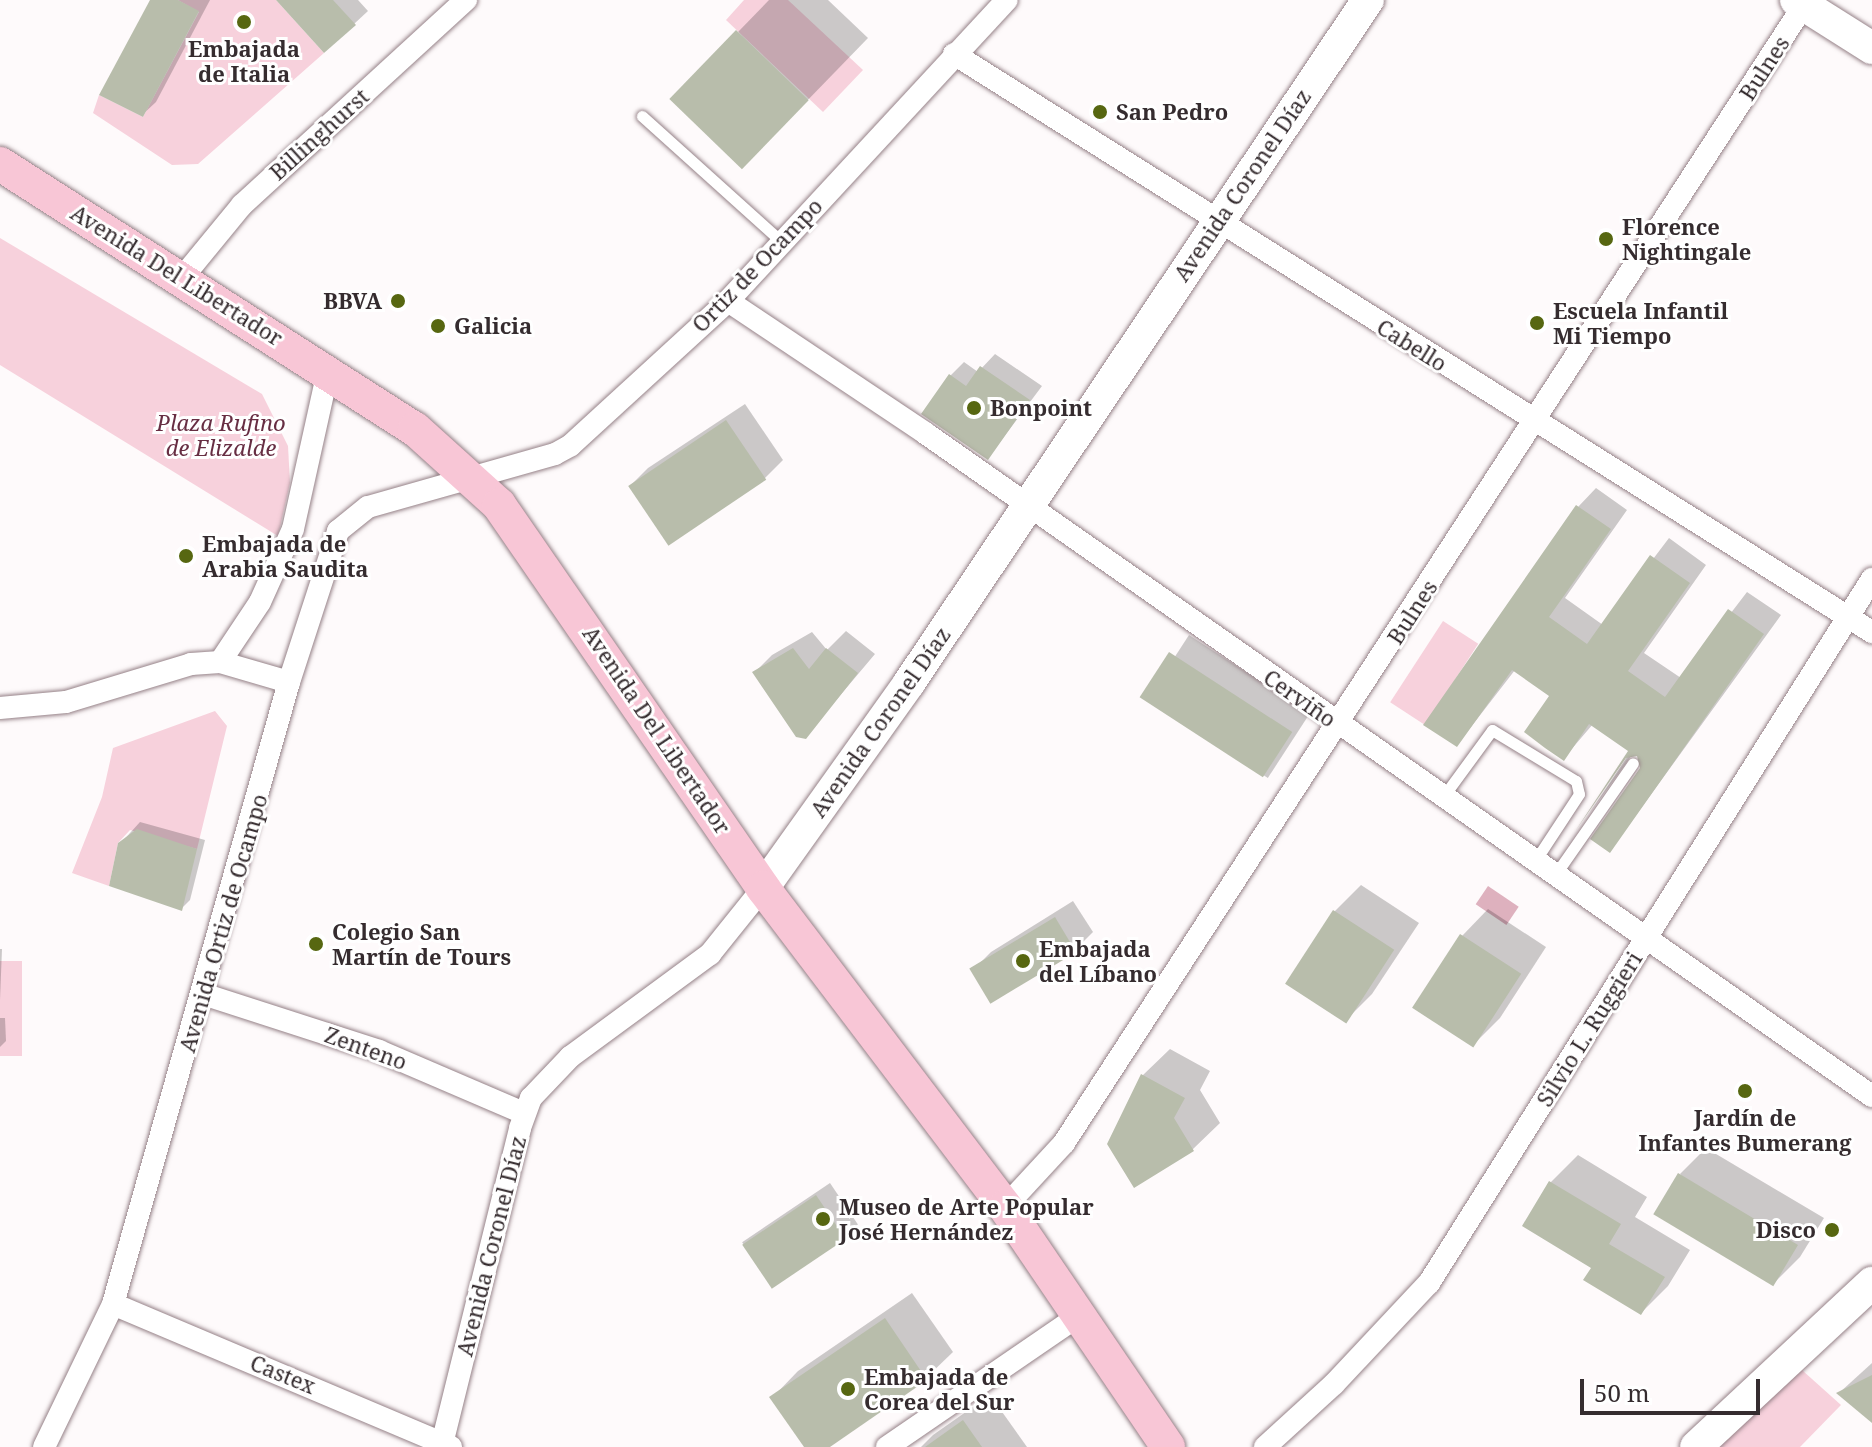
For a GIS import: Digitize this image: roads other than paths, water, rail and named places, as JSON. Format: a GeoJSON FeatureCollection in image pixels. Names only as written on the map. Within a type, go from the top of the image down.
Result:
{"type":"FeatureCollection","features":[{"type":"Feature","properties":{"kind":"main road","name":"Avenida Coronel Díaz"},"geometry":{"type":"LineString","coordinates":[[763,888],[1026,507],[1368,0]]}},
{"type":"Feature","properties":{"kind":"main road"},"geometry":{"type":"LineString","coordinates":[[1800,3],[1872,48]]}},
{"type":"Feature","properties":{"kind":"main road","name":"Avenida Del Libertador"},"geometry":{"type":"LineString","coordinates":[[0,164],[328,371],[415,429],[472,478],[546,567],[763,888],[1005,1207],[1168,1447]]}},
{"type":"Feature","properties":{"kind":"main road"},"geometry":{"type":"LineString","coordinates":[[1696,1447],[1872,1283]]}},
{"type":"Feature","properties":{"kind":"street","name":"Billinghurst"},"geometry":{"type":"LineString","coordinates":[[182,278],[242,205],[466,0]]}},
{"type":"Feature","properties":{"kind":"street","name":"Ortiz de Ocampo"},"geometry":{"type":"LineString","coordinates":[[472,478],[555,454],[571,445],[728,301],[1007,0]]}},
{"type":"Feature","properties":{"kind":"street","name":"Bulnes"},"geometry":{"type":"LineString","coordinates":[[1005,1207],[1064,1143],[1339,725],[1800,3]]}},
{"type":"Feature","properties":{"kind":"street","name":"Cabello"},"geometry":{"type":"LineString","coordinates":[[954,54],[1872,632]]}},
{"type":"Feature","properties":{"kind":"street","name":"Cerviño"},"geometry":{"type":"LineString","coordinates":[[728,301],[1872,1096]]}},
{"type":"Feature","properties":{"kind":"street"},"geometry":{"type":"LineString","coordinates":[[220,662],[279,567],[301,500],[328,371]]}},
{"type":"Feature","properties":{"kind":"street","name":"Avenida Ortiz de Ocampo"},"geometry":{"type":"LineString","coordinates":[[44,1447],[113,1304],[289,682],[338,531],[368,507],[472,478]]}},
{"type":"Feature","properties":{"kind":"street","name":"Silvio L. Ruggieri"},"geometry":{"type":"LineString","coordinates":[[1265,1447],[1429,1283],[1872,579]]}},
{"type":"Feature","properties":{"kind":"street"},"geometry":{"type":"LineString","coordinates":[[0,708],[66,702],[191,664],[220,662],[289,682]]}},
{"type":"Feature","properties":{"kind":"street","name":"Avenida Coronel Díaz"},"geometry":{"type":"LineString","coordinates":[[447,1444],[524,1113],[543,1083],[570,1057],[710,954],[763,888]]}},
{"type":"Feature","properties":{"kind":"street","name":"Zenteno"},"geometry":{"type":"LineString","coordinates":[[203,994],[379,1051],[524,1113]]}},
{"type":"Feature","properties":{"kind":"street","name":"Castex"},"geometry":{"type":"LineString","coordinates":[[113,1304],[447,1444]]}},
{"type":"Feature","properties":{"kind":"street"},"geometry":{"type":"LineString","coordinates":[[887,1447],[1078,1316]]}},
{"type":"Feature","properties":{"kind":"lane"},"geometry":{"type":"LineString","coordinates":[[642,116],[781,241]]}},
{"type":"Feature","properties":{"kind":"lane"},"geometry":{"type":"LineString","coordinates":[[1443,797],[1492,730],[1576,781],[1579,794],[1535,861]]}},
{"type":"Feature","properties":{"kind":"lane"},"geometry":{"type":"LineString","coordinates":[[1555,875],[1633,763]]}},
{"type":"Feature","properties":{"kind":"place","name":"Embajada de Italia"},"geometry":{"type":"Point","coordinates":[244,22]}},
{"type":"Feature","properties":{"kind":"place","name":"San Pedro"},"geometry":{"type":"Point","coordinates":[1100,112]}},
{"type":"Feature","properties":{"kind":"place","name":"Florence Nightingale"},"geometry":{"type":"Point","coordinates":[1606,239]}},
{"type":"Feature","properties":{"kind":"place","name":"BBVA"},"geometry":{"type":"Point","coordinates":[398,301]}},
{"type":"Feature","properties":{"kind":"place","name":"Escuela Infantil Mi Tiempo"},"geometry":{"type":"Point","coordinates":[1537,323]}},
{"type":"Feature","properties":{"kind":"place","name":"Galicia"},"geometry":{"type":"Point","coordinates":[438,326]}},
{"type":"Feature","properties":{"kind":"place","name":"Bonpoint"},"geometry":{"type":"Point","coordinates":[974,408]}},
{"type":"Feature","properties":{"kind":"place","name":"Embajada de Arabia Saudita"},"geometry":{"type":"Point","coordinates":[186,556]}},
{"type":"Feature","properties":{"kind":"place","name":"Colegio San Martín de Tours"},"geometry":{"type":"Point","coordinates":[316,944]}},
{"type":"Feature","properties":{"kind":"place","name":"Embajada del Líbano"},"geometry":{"type":"Point","coordinates":[1023,961]}},
{"type":"Feature","properties":{"kind":"place","name":"Jardín de Infantes Bumerang"},"geometry":{"type":"Point","coordinates":[1745,1091]}},
{"type":"Feature","properties":{"kind":"place","name":"Museo de Arte Popular José Hernández"},"geometry":{"type":"Point","coordinates":[823,1219]}},
{"type":"Feature","properties":{"kind":"place","name":"Disco"},"geometry":{"type":"Point","coordinates":[1832,1230]}},
{"type":"Feature","properties":{"kind":"place","name":"Embajada de Corea del Sur"},"geometry":{"type":"Point","coordinates":[848,1389]}},
{"type":"Feature","properties":{"kind":"park label","name":"Plaza Rufino de Elizalde"},"geometry":{"type":"Point","coordinates":[221,434]}}]}
